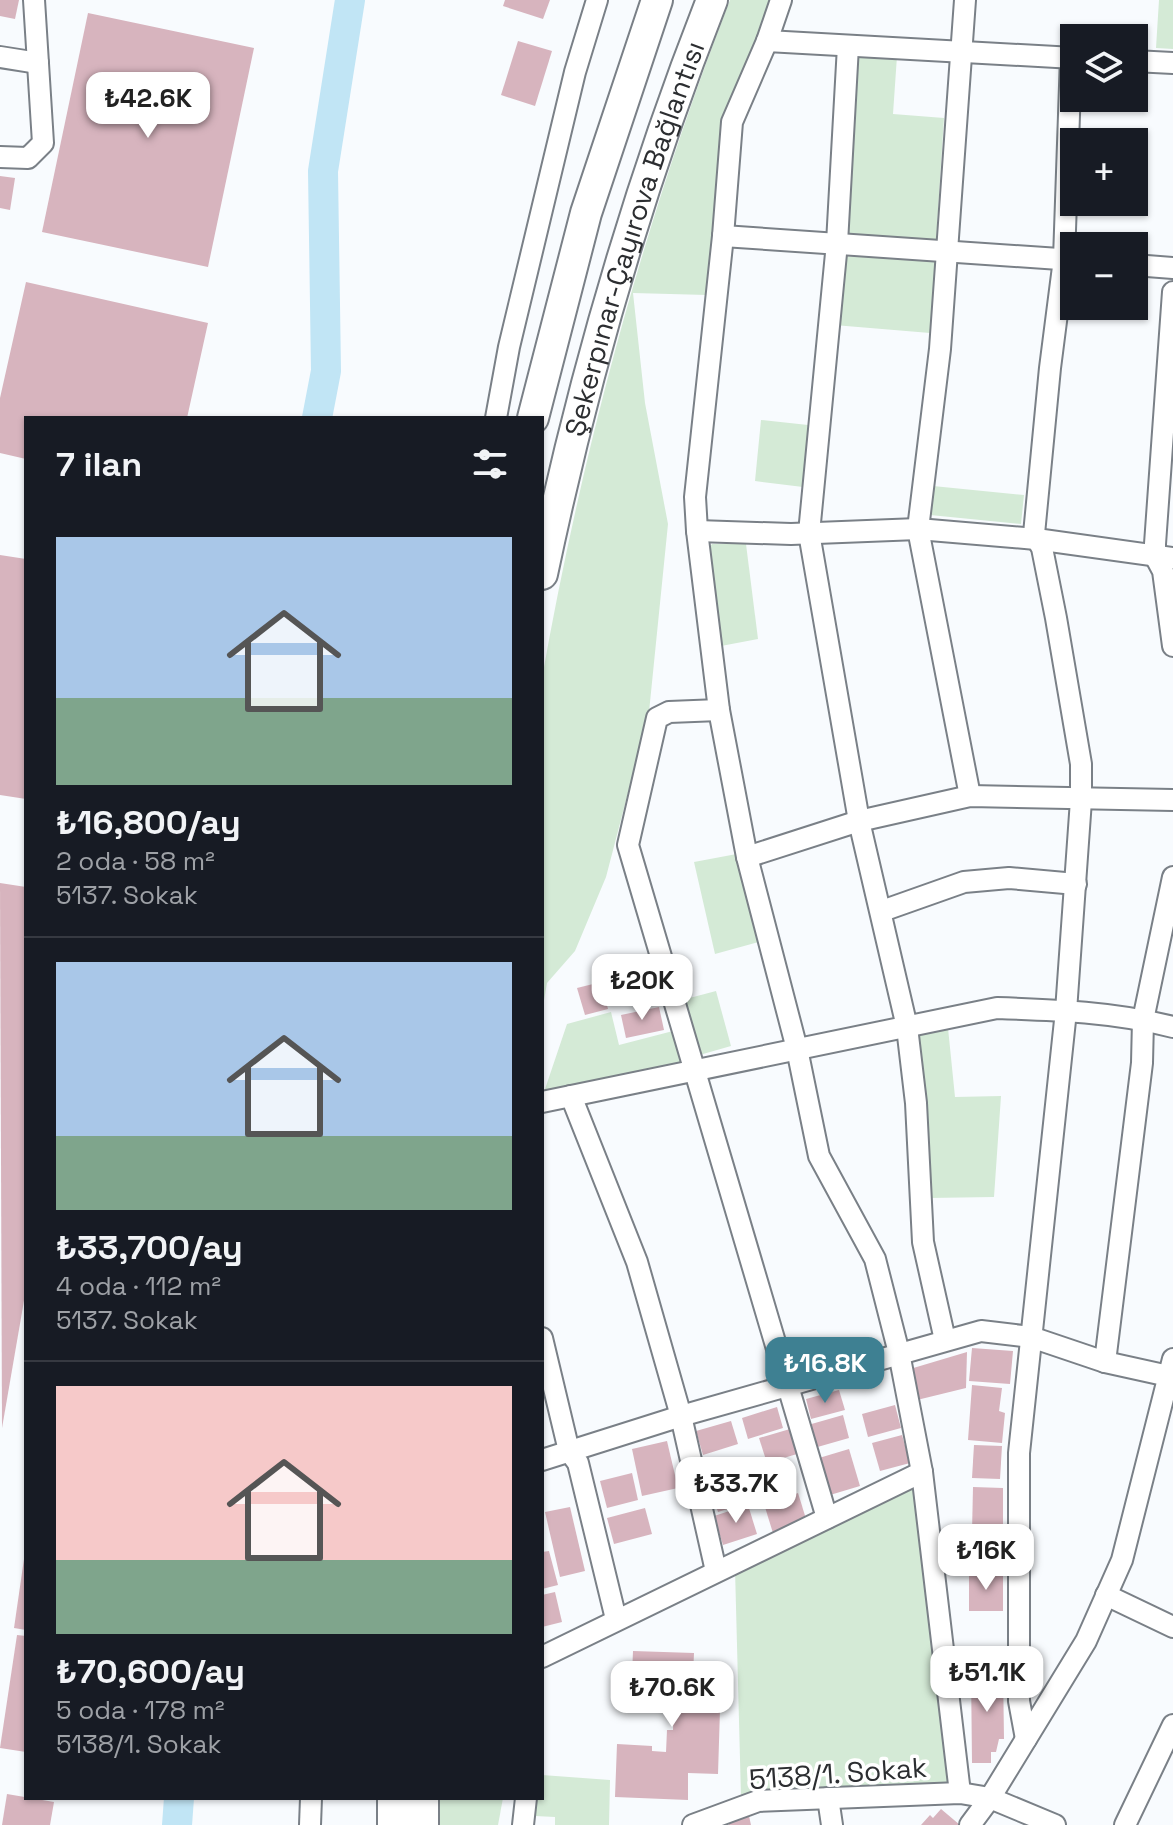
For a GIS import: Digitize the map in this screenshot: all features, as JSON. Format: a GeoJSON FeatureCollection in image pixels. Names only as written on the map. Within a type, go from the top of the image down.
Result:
{"type":"FeatureCollection","features":[{"type":"Feature","properties":{"kind":"highway","name":"Şekerpınar-Çayırova Bağlantısı"},"geometry":{"type":"LineString","coordinates":[[534,416],[586,213],[657,0]]}},
{"type":"Feature","properties":{"kind":"highway","name":"Şekerpınar-Çayırova Bağlantısı"},"geometry":{"type":"LineString","coordinates":[[544,565],[563,477],[609,306],[663,136],[712,0]]}},
{"type":"Feature","properties":{"kind":"highway"},"geometry":{"type":"LineString","coordinates":[[393,1800],[393,1825]]}},
{"type":"Feature","properties":{"kind":"highway"},"geometry":{"type":"LineString","coordinates":[[423,1800],[423,1825]]}},
{"type":"Feature","properties":{"kind":"street"},"geometry":{"type":"LineString","coordinates":[[0,157],[28,158],[43,143],[34,0]]}},
{"type":"Feature","properties":{"kind":"street"},"geometry":{"type":"LineString","coordinates":[[496,416],[509,347],[575,72],[597,0]]}},
{"type":"Feature","properties":{"kind":"street"},"geometry":{"type":"LineString","coordinates":[[781,0],[732,122],[695,497],[697,531],[719,710],[747,857],[797,1049],[819,1156],[875,1259],[899,1353],[922,1472],[960,1793]]}},
{"type":"Feature","properties":{"kind":"street"},"geometry":{"type":"LineString","coordinates":[[965,0],[940,349],[918,529],[970,796]]}},
{"type":"Feature","properties":{"kind":"street"},"geometry":{"type":"LineString","coordinates":[[767,41],[1060,57]]}},
{"type":"Feature","properties":{"kind":"street"},"geometry":{"type":"LineString","coordinates":[[848,46],[837,243],[809,533],[859,821],[907,1027],[916,1103],[923,1242],[945,1340]]}},
{"type":"Feature","properties":{"kind":"street"},"geometry":{"type":"LineString","coordinates":[[0,57],[38,63]]}},
{"type":"Feature","properties":{"kind":"street"},"geometry":{"type":"LineString","coordinates":[[1148,62],[1173,63]]}},
{"type":"Feature","properties":{"kind":"street"},"geometry":{"type":"LineString","coordinates":[[1069,232],[1071,112]]}},
{"type":"Feature","properties":{"kind":"street"},"geometry":{"type":"LineString","coordinates":[[723,236],[1060,258]]}},
{"type":"Feature","properties":{"kind":"street"},"geometry":{"type":"LineString","coordinates":[[1148,266],[1173,268]]}},
{"type":"Feature","properties":{"kind":"street"},"geometry":{"type":"LineString","coordinates":[[1173,292],[1159,557],[1173,646]]}},
{"type":"Feature","properties":{"kind":"street"},"geometry":{"type":"LineString","coordinates":[[1026,1739],[1019,1701],[1019,1453],[1066,1011],[1081,800],[1081,764],[1033,540],[1061,320]]}},
{"type":"Feature","properties":{"kind":"street"},"geometry":{"type":"LineString","coordinates":[[697,531],[809,533],[918,529],[1063,543],[1159,557]]}},
{"type":"Feature","properties":{"kind":"street"},"geometry":{"type":"LineString","coordinates":[[719,710],[669,712],[657,718],[628,845],[827,1518]]}},
{"type":"Feature","properties":{"kind":"street"},"geometry":{"type":"LineString","coordinates":[[747,857],[859,821],[970,796],[1173,800]]}},
{"type":"Feature","properties":{"kind":"street"},"geometry":{"type":"LineString","coordinates":[[1105,1362],[1142,1063],[1143,1020],[1173,877]]}},
{"type":"Feature","properties":{"kind":"street"},"geometry":{"type":"LineString","coordinates":[[882,911],[964,882],[1009,878],[1076,884]]}},
{"type":"Feature","properties":{"kind":"street"},"geometry":{"type":"LineString","coordinates":[[544,1102],[997,1008],[1066,1011],[1143,1020],[1173,1027]]}},
{"type":"Feature","properties":{"kind":"street"},"geometry":{"type":"LineString","coordinates":[[571,1096],[637,1262],[681,1416],[716,1571]]}},
{"type":"Feature","properties":{"kind":"street"},"geometry":{"type":"LineString","coordinates":[[544,1460],[578,1453],[681,1416],[981,1331],[1031,1337],[1105,1362],[1172,1371],[1122,1560],[1086,1641],[990,1798],[970,1825]]}},
{"type":"Feature","properties":{"kind":"street"},"geometry":{"type":"LineString","coordinates":[[544,1344],[578,1453],[616,1619]]}},
{"type":"Feature","properties":{"kind":"street"},"geometry":{"type":"LineString","coordinates":[[544,1656],[922,1472]]}},
{"type":"Feature","properties":{"kind":"street"},"geometry":{"type":"LineString","coordinates":[[1106,1595],[1173,1627]]}},
{"type":"Feature","properties":{"kind":"street"},"geometry":{"type":"LineString","coordinates":[[1125,1825],[1173,1725]]}},
{"type":"Feature","properties":{"kind":"street","name":"5138/1. Sokak"},"geometry":{"type":"LineString","coordinates":[[695,1825],[758,1801],[960,1793],[990,1798],[1048,1823]]}},
{"type":"Feature","properties":{"kind":"street"},"geometry":{"type":"LineString","coordinates":[[828,1798],[832,1825]]}},
{"type":"Feature","properties":{"kind":"street"},"geometry":{"type":"LineString","coordinates":[[310,1825],[311,1800]]}},
{"type":"Feature","properties":{"kind":"street"},"geometry":{"type":"LineString","coordinates":[[523,1825],[526,1800]]}},
{"type":"Feature","properties":{"kind":"green space"},"geometry":{"type":"Polygon","coordinates":[[[730,0],[771,0],[762,37],[723,115],[707,295],[633,293],[645,403],[668,524],[649,712],[606,877],[575,951],[547,983],[544,1000],[544,667],[597,420],[644,250],[730,0]]]}},
{"type":"Feature","properties":{"kind":"green space"},"geometry":{"type":"Polygon","coordinates":[[[1159,0],[1173,0],[1173,49],[1156,48],[1159,0]]]}},
{"type":"Feature","properties":{"kind":"green space"},"geometry":{"type":"Polygon","coordinates":[[[855,53],[897,56],[893,114],[944,118],[936,242],[843,236],[855,53]]]}},
{"type":"Feature","properties":{"kind":"green space"},"geometry":{"type":"Polygon","coordinates":[[[840,256],[936,260],[930,333],[834,325],[840,256]]]}},
{"type":"Feature","properties":{"kind":"green space"},"geometry":{"type":"Polygon","coordinates":[[[761,420],[808,425],[803,487],[755,481],[761,420]]]}},
{"type":"Feature","properties":{"kind":"green space"},"geometry":{"type":"Polygon","coordinates":[[[933,486],[1024,495],[1021,524],[930,515],[933,486]]]}},
{"type":"Feature","properties":{"kind":"green space"},"geometry":{"type":"Polygon","coordinates":[[[712,544],[746,544],[758,639],[721,646],[709,548],[712,544]]]}},
{"type":"Feature","properties":{"kind":"green space"},"geometry":{"type":"Polygon","coordinates":[[[742,853],[766,940],[715,954],[694,862],[742,853]]]}},
{"type":"Feature","properties":{"kind":"green space"},"geometry":{"type":"Polygon","coordinates":[[[716,991],[731,1046],[696,1056],[682,1000],[716,991]]]}},
{"type":"Feature","properties":{"kind":"green space"},"geometry":{"type":"Polygon","coordinates":[[[611,1012],[619,1045],[673,1031],[681,1063],[544,1095],[567,1024],[611,1012]]]}},
{"type":"Feature","properties":{"kind":"green space"},"geometry":{"type":"Polygon","coordinates":[[[948,1028],[955,1097],[1001,1096],[994,1197],[929,1198],[917,1032],[948,1028]]]}},
{"type":"Feature","properties":{"kind":"green space"},"geometry":{"type":"Polygon","coordinates":[[[906,1486],[916,1491],[950,1774],[945,1786],[741,1797],[735,1569],[906,1486]]]}},
{"type":"Feature","properties":{"kind":"green space"},"geometry":{"type":"Polygon","coordinates":[[[544,1775],[610,1780],[609,1825],[555,1825],[555,1817],[535,1816],[536,1800],[544,1800],[544,1775]]]}},
{"type":"Feature","properties":{"kind":"green space"},"geometry":{"type":"Polygon","coordinates":[[[440,1800],[503,1800],[498,1825],[440,1825],[440,1800]]]}},
{"type":"Feature","properties":{"kind":"building"},"geometry":{"type":"Polygon","coordinates":[[[0,0],[19,0],[15,19],[0,16],[0,0]]]}},
{"type":"Feature","properties":{"kind":"building"},"geometry":{"type":"Polygon","coordinates":[[[505,0],[550,0],[543,19],[503,6],[505,0]]]}},
{"type":"Feature","properties":{"kind":"building"},"geometry":{"type":"Polygon","coordinates":[[[88,13],[254,48],[208,267],[42,232],[88,13]]]}},
{"type":"Feature","properties":{"kind":"building"},"geometry":{"type":"Polygon","coordinates":[[[518,41],[552,51],[535,106],[501,95],[518,41]]]}},
{"type":"Feature","properties":{"kind":"building"},"geometry":{"type":"Polygon","coordinates":[[[0,176],[15,178],[10,210],[0,208],[0,176]]]}},
{"type":"Feature","properties":{"kind":"building"},"geometry":{"type":"Polygon","coordinates":[[[26,282],[208,323],[187,416],[24,416],[24,459],[0,453],[0,398],[26,282]]]}},
{"type":"Feature","properties":{"kind":"building"},"geometry":{"type":"Polygon","coordinates":[[[0,555],[24,559],[24,799],[0,795],[0,555]]]}},
{"type":"Feature","properties":{"kind":"building"},"geometry":{"type":"Polygon","coordinates":[[[0,883],[24,887],[24,1301],[2,1428],[0,883]]]}},
{"type":"Feature","properties":{"kind":"building"},"geometry":{"type":"Polygon","coordinates":[[[650,975],[657,999],[623,1006],[616,982],[650,975]]]}},
{"type":"Feature","properties":{"kind":"building"},"geometry":{"type":"Polygon","coordinates":[[[601,982],[608,1009],[585,1015],[577,988],[601,982]]]}},
{"type":"Feature","properties":{"kind":"building"},"geometry":{"type":"Polygon","coordinates":[[[659,1007],[664,1030],[626,1038],[621,1015],[659,1007]]]}},
{"type":"Feature","properties":{"kind":"building"},"geometry":{"type":"Polygon","coordinates":[[[972,1348],[1013,1351],[1010,1384],[969,1381],[972,1348]]]}},
{"type":"Feature","properties":{"kind":"building"},"geometry":{"type":"Polygon","coordinates":[[[967,1352],[966,1388],[917,1400],[910,1369],[967,1352]]]}},
{"type":"Feature","properties":{"kind":"building"},"geometry":{"type":"Polygon","coordinates":[[[972,1385],[1002,1388],[999,1411],[1005,1413],[1002,1443],[968,1440],[972,1385]]]}},
{"type":"Feature","properties":{"kind":"building"},"geometry":{"type":"Polygon","coordinates":[[[839,1390],[845,1410],[811,1419],[806,1399],[839,1390]]]}},
{"type":"Feature","properties":{"kind":"building"},"geometry":{"type":"Polygon","coordinates":[[[895,1405],[901,1428],[868,1437],[862,1414],[895,1405]]]}},
{"type":"Feature","properties":{"kind":"building"},"geometry":{"type":"Polygon","coordinates":[[[777,1407],[783,1428],[748,1439],[742,1418],[777,1407]]]}},
{"type":"Feature","properties":{"kind":"building"},"geometry":{"type":"Polygon","coordinates":[[[843,1415],[849,1438],[814,1448],[808,1425],[843,1415]]]}},
{"type":"Feature","properties":{"kind":"building"},"geometry":{"type":"Polygon","coordinates":[[[731,1421],[738,1444],[703,1455],[696,1431],[731,1421]]]}},
{"type":"Feature","properties":{"kind":"building"},"geometry":{"type":"Polygon","coordinates":[[[790,1429],[797,1454],[767,1463],[759,1438],[790,1429]]]}},
{"type":"Feature","properties":{"kind":"building"},"geometry":{"type":"Polygon","coordinates":[[[902,1435],[910,1463],[880,1471],[872,1443],[902,1435]]]}},
{"type":"Feature","properties":{"kind":"building"},"geometry":{"type":"Polygon","coordinates":[[[667,1441],[678,1488],[642,1496],[632,1449],[667,1441]]]}},
{"type":"Feature","properties":{"kind":"building"},"geometry":{"type":"Polygon","coordinates":[[[974,1445],[1002,1446],[1000,1479],[972,1478],[974,1445]]]}},
{"type":"Feature","properties":{"kind":"building"},"geometry":{"type":"Polygon","coordinates":[[[849,1449],[860,1486],[830,1495],[819,1458],[849,1449]]]}},
{"type":"Feature","properties":{"kind":"building"},"geometry":{"type":"Polygon","coordinates":[[[788,1466],[795,1489],[761,1500],[754,1477],[788,1466]]]}},
{"type":"Feature","properties":{"kind":"building"},"geometry":{"type":"Polygon","coordinates":[[[632,1473],[638,1500],[607,1508],[600,1481],[632,1473]]]}},
{"type":"Feature","properties":{"kind":"building"},"geometry":{"type":"Polygon","coordinates":[[[744,1477],[752,1501],[718,1512],[710,1488],[744,1477]]]}},
{"type":"Feature","properties":{"kind":"building"},"geometry":{"type":"Polygon","coordinates":[[[973,1487],[1003,1488],[1003,1533],[972,1533],[973,1487]]]}},
{"type":"Feature","properties":{"kind":"building"},"geometry":{"type":"Polygon","coordinates":[[[798,1493],[807,1522],[773,1533],[764,1504],[798,1493]]]}},
{"type":"Feature","properties":{"kind":"building"},"geometry":{"type":"Polygon","coordinates":[[[748,1505],[757,1534],[723,1545],[714,1516],[748,1505]]]}},
{"type":"Feature","properties":{"kind":"building"},"geometry":{"type":"Polygon","coordinates":[[[570,1507],[585,1571],[560,1577],[545,1512],[570,1507]]]}},
{"type":"Feature","properties":{"kind":"building"},"geometry":{"type":"Polygon","coordinates":[[[645,1508],[652,1534],[614,1544],[607,1518],[645,1508]]]}},
{"type":"Feature","properties":{"kind":"building"},"geometry":{"type":"Polygon","coordinates":[[[549,1551],[558,1585],[544,1588],[544,1552],[549,1551]]]}},
{"type":"Feature","properties":{"kind":"building"},"geometry":{"type":"Polygon","coordinates":[[[24,1559],[24,1630],[14,1628],[24,1559]]]}},
{"type":"Feature","properties":{"kind":"building"},"geometry":{"type":"Polygon","coordinates":[[[969,1574],[1003,1574],[1003,1611],[969,1611],[969,1574]]]}},
{"type":"Feature","properties":{"kind":"building"},"geometry":{"type":"Polygon","coordinates":[[[555,1592],[562,1622],[544,1626],[544,1595],[555,1592]]]}},
{"type":"Feature","properties":{"kind":"building"},"geometry":{"type":"Polygon","coordinates":[[[17,1635],[24,1636],[24,1752],[0,1748],[17,1635]]]}},
{"type":"Feature","properties":{"kind":"building"},"geometry":{"type":"Polygon","coordinates":[[[633,1651],[694,1653],[693,1676],[721,1677],[718,1774],[688,1773],[688,1800],[615,1797],[617,1744],[652,1746],[652,1751],[666,1752],[667,1730],[673,1730],[674,1695],[631,1698],[633,1651]]]}},
{"type":"Feature","properties":{"kind":"building"},"geometry":{"type":"Polygon","coordinates":[[[971,1670],[1003,1670],[1004,1739],[999,1739],[996,1752],[991,1752],[991,1763],[972,1763],[971,1670]]]}},
{"type":"Feature","properties":{"kind":"building"},"geometry":{"type":"Polygon","coordinates":[[[7,1794],[24,1797],[24,1800],[54,1802],[50,1825],[2,1825],[7,1794]]]}},
{"type":"Feature","properties":{"kind":"building"},"geometry":{"type":"Polygon","coordinates":[[[941,1809],[960,1825],[921,1825],[930,1815],[933,1818],[941,1809]]]}},
{"type":"Feature","properties":{"kind":"building"},"geometry":{"type":"Polygon","coordinates":[[[749,1816],[751,1825],[729,1825],[728,1821],[749,1816]]]}},
{"type":"Feature","properties":{"kind":"waterway"},"geometry":{"type":"LineString","coordinates":[[317,416],[326,371],[323,171],[350,0]]}},
{"type":"Feature","properties":{"kind":"waterway"},"geometry":{"type":"LineString","coordinates":[[177,1825],[179,1800]]}}]}
